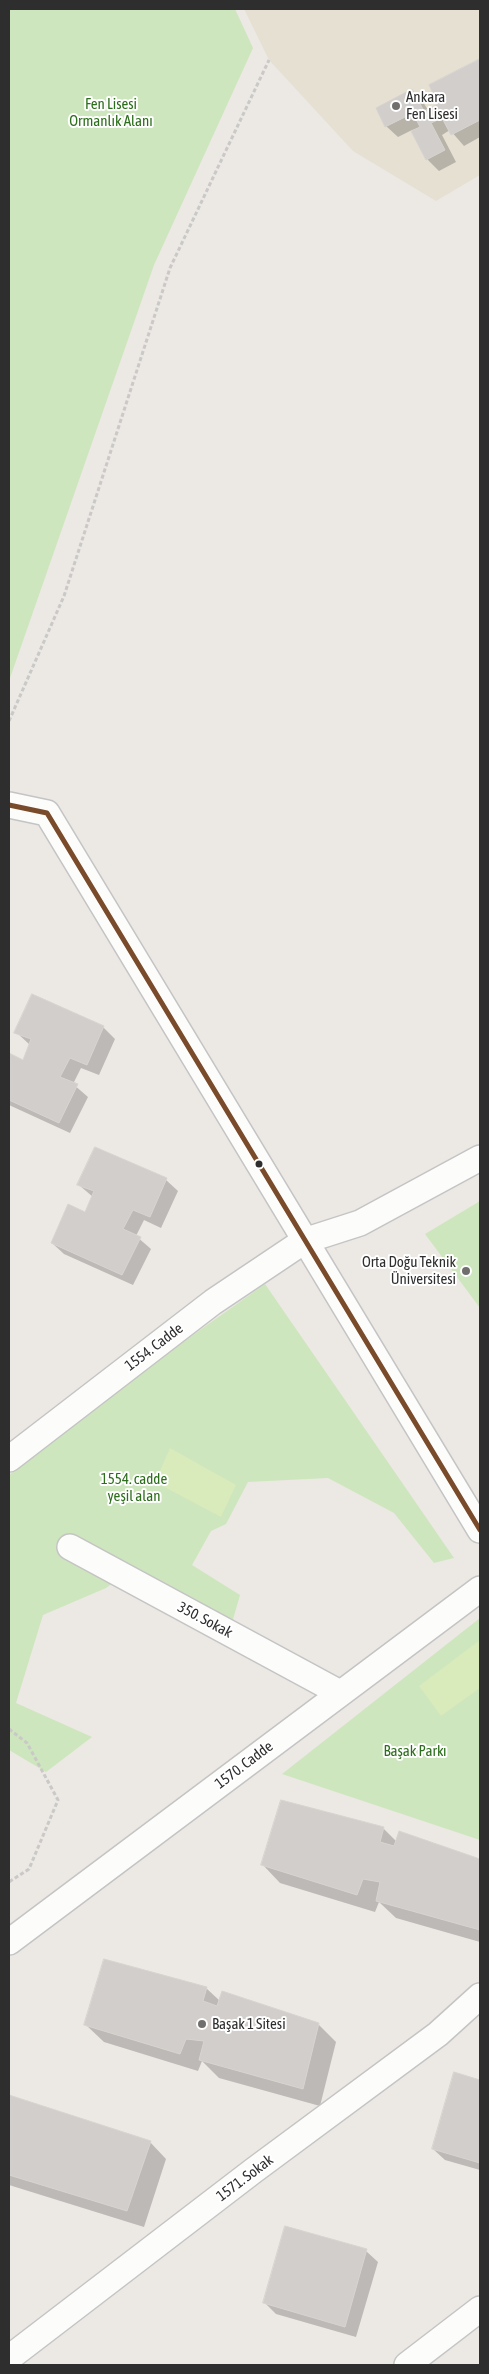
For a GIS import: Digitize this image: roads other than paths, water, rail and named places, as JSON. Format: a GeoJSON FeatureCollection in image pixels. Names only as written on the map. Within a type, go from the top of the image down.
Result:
{"type":"FeatureCollection","features":[{"type":"Feature","properties":{"kind":"street"},"geometry":{"type":"LineString","coordinates":[[9,805],[47,813],[480,1530]]}},
{"type":"Feature","properties":{"kind":"street","name":"1554. Cadde"},"geometry":{"type":"LineString","coordinates":[[9,1458],[212,1302],[304,1241],[360,1223],[480,1158]]}},
{"type":"Feature","properties":{"kind":"street","name":"350. Sokak"},"geometry":{"type":"LineString","coordinates":[[70,1547],[340,1693]]}},
{"type":"Feature","properties":{"kind":"street","name":"1570. Cadde"},"geometry":{"type":"LineString","coordinates":[[10,1939],[480,1589]]}},
{"type":"Feature","properties":{"kind":"street","name":"1571. Sokak"},"geometry":{"type":"LineString","coordinates":[[9,2358],[438,2034],[480,1996]]}},
{"type":"Feature","properties":{"kind":"street"},"geometry":{"type":"LineString","coordinates":[[407,2365],[480,2309]]}},
{"type":"Feature","properties":{"kind":"place","name":"Ankara Fen Lisesi"},"geometry":{"type":"Point","coordinates":[396,106]}},
{"type":"Feature","properties":{"kind":"place","name":"Orta Doğu Teknik Üniversitesi"},"geometry":{"type":"Point","coordinates":[466,1271]}},
{"type":"Feature","properties":{"kind":"place","name":"Başak 1 Sitesi"},"geometry":{"type":"Point","coordinates":[202,2024]}},
{"type":"Feature","properties":{"kind":"park label","name":"Fen Lisesi Ormanlık Alanı"},"geometry":{"type":"Point","coordinates":[111,112]}},
{"type":"Feature","properties":{"kind":"park label","name":"1554. cadde yeşil alan"},"geometry":{"type":"Point","coordinates":[134,1488]}},
{"type":"Feature","properties":{"kind":"park label","name":"Başak Parkı"},"geometry":{"type":"Point","coordinates":[415,1751]}}]}
